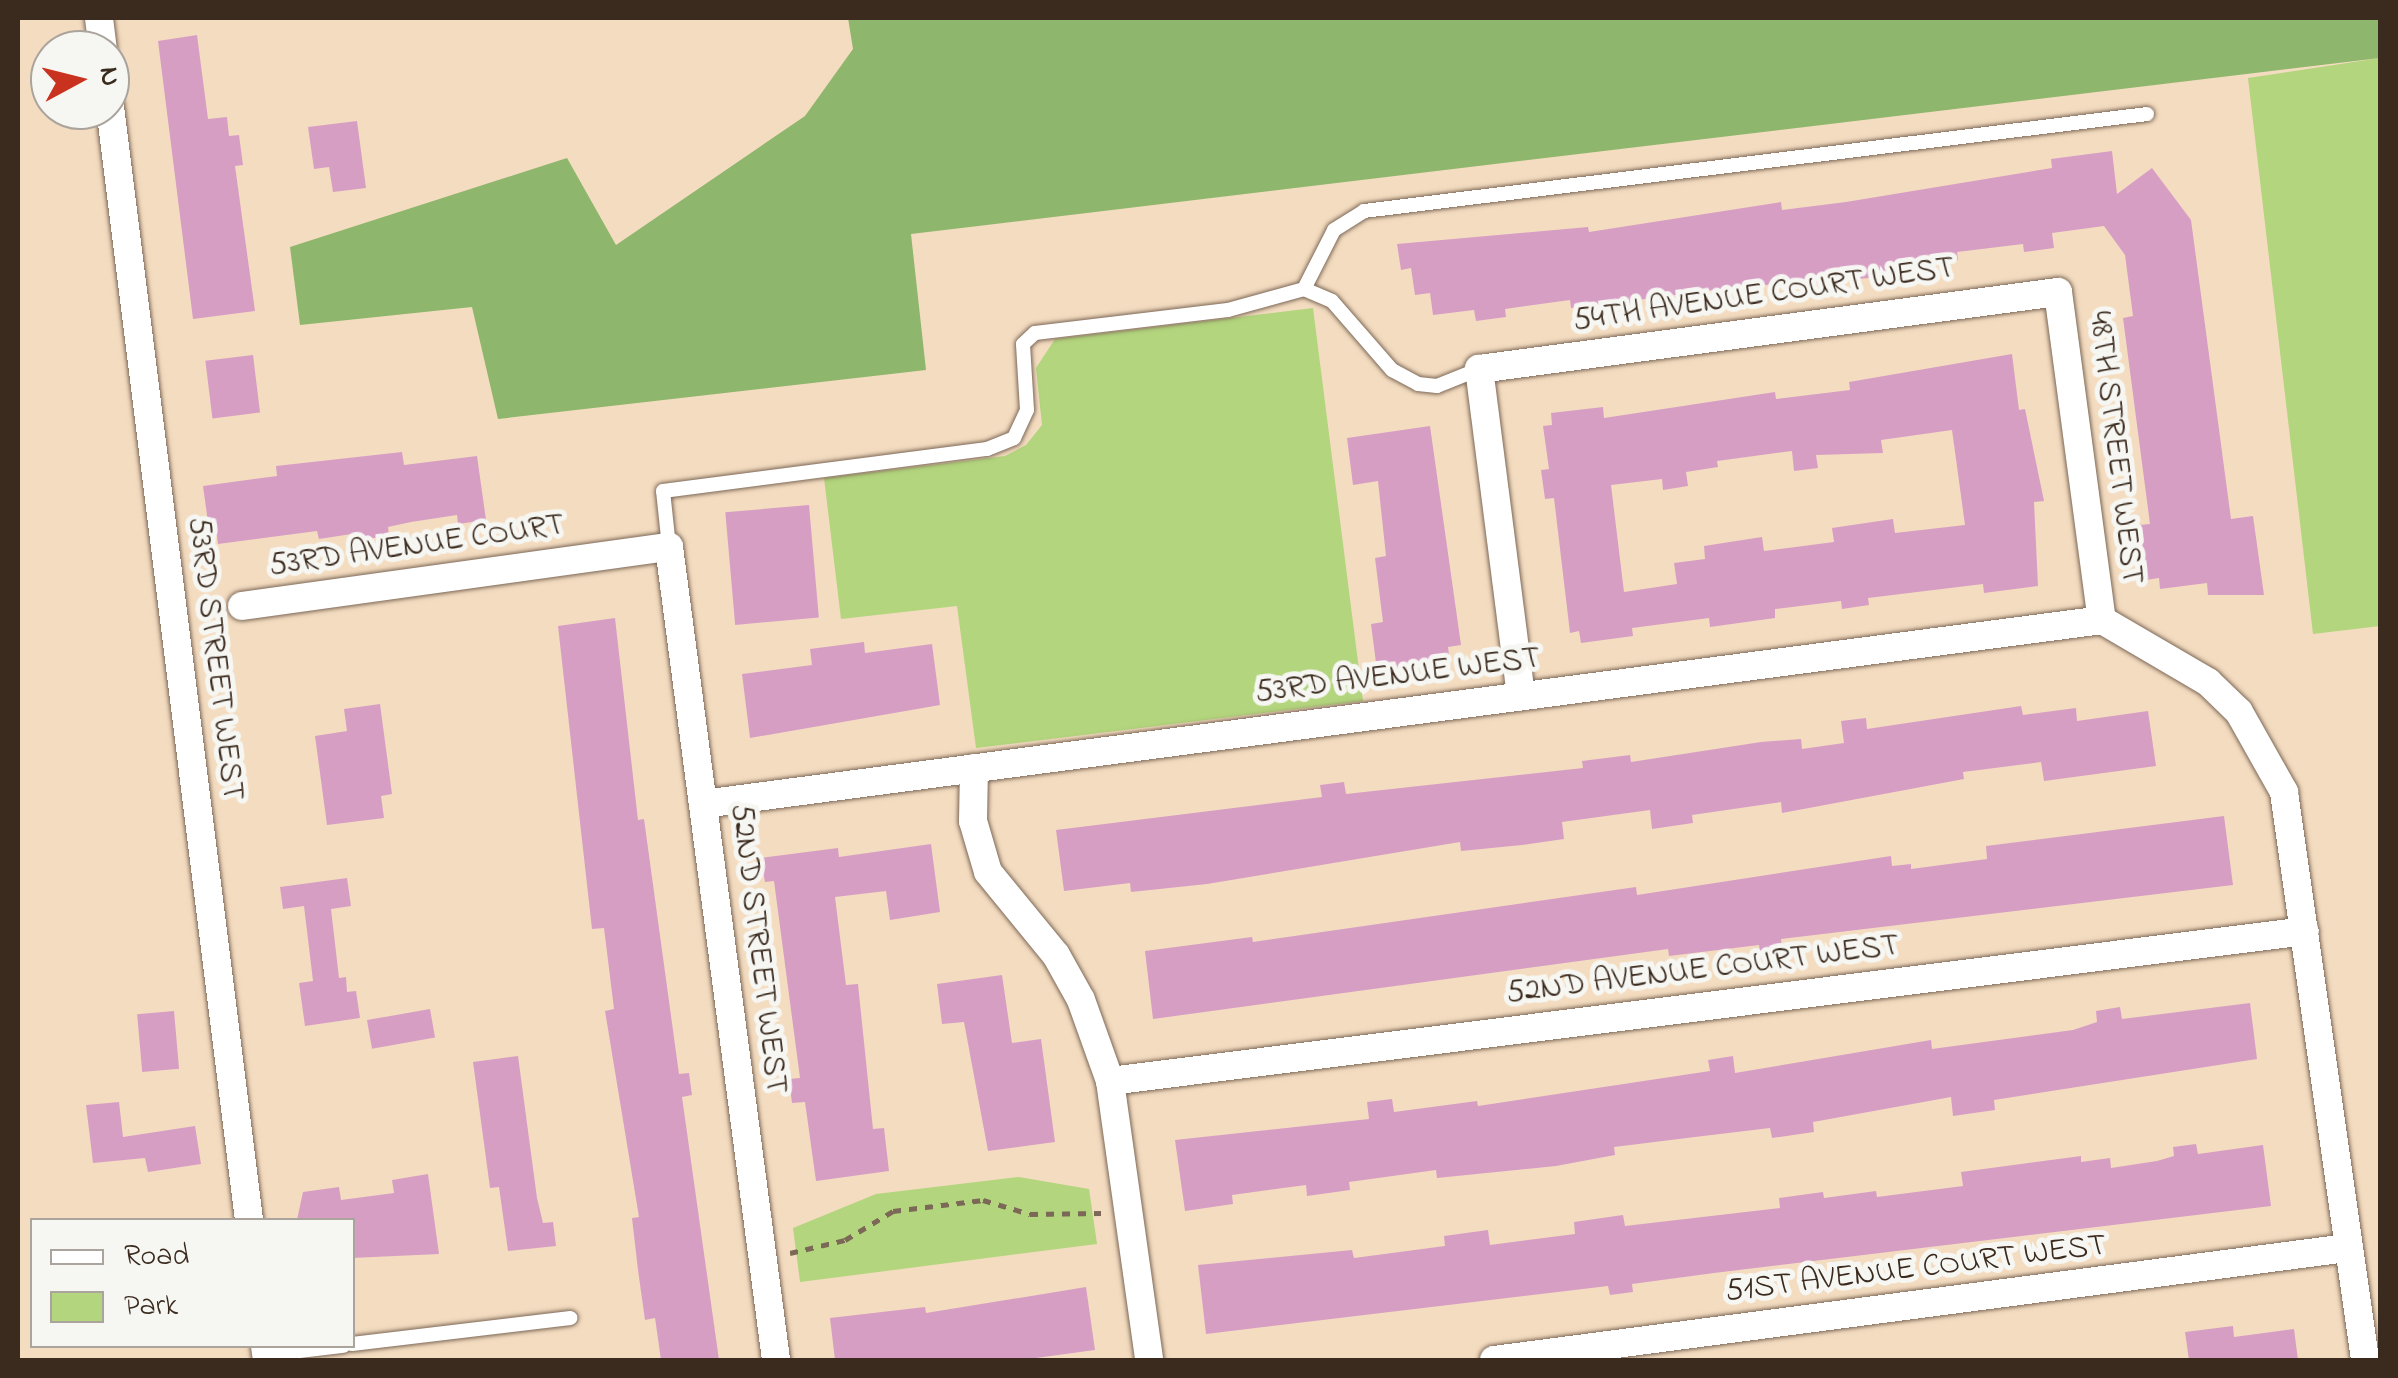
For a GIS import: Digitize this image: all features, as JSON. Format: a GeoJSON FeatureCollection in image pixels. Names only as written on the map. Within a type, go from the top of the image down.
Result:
{"type":"FeatureCollection","features":[{"type":"Feature","properties":{"kind":"street","name":"53RD STREET WEST"},"geometry":{"type":"LineString","coordinates":[[113,130],[249,1218]]}},
{"type":"Feature","properties":{"kind":"street","name":"54TH AVENUE COURT WEST"},"geometry":{"type":"LineString","coordinates":[[1479,368],[2058,292]]}},
{"type":"Feature","properties":{"kind":"street","name":"48TH STREET WEST"},"geometry":{"type":"LineString","coordinates":[[2058,292],[2102,620],[2208,682],[2239,712],[2284,792],[2365,1360]]}},
{"type":"Feature","properties":{"kind":"street"},"geometry":{"type":"LineString","coordinates":[[1479,368],[1522,696]]}},
{"type":"Feature","properties":{"kind":"street","name":"53RD AVENUE COURT"},"geometry":{"type":"LineString","coordinates":[[242,606],[670,547]]}},
{"type":"Feature","properties":{"kind":"street","name":"52ND STREET WEST"},"geometry":{"type":"LineString","coordinates":[[670,547],[776,1360]]}},
{"type":"Feature","properties":{"kind":"street","name":"53RD AVENUE WEST"},"geometry":{"type":"LineString","coordinates":[[703,804],[2102,620]]}},
{"type":"Feature","properties":{"kind":"street"},"geometry":{"type":"LineString","coordinates":[[974,768],[973,821],[988,872],[1056,955],[1081,1000],[1110,1080],[1149,1360]]}},
{"type":"Feature","properties":{"kind":"street","name":"52ND AVENUE COURT WEST"},"geometry":{"type":"LineString","coordinates":[[1110,1080],[2305,932]]}},
{"type":"Feature","properties":{"kind":"street","name":"51ST AVENUE COURT WEST"},"geometry":{"type":"LineString","coordinates":[[1494,1360],[2347,1248]]}},
{"type":"Feature","properties":{"kind":"lane"},"geometry":{"type":"LineString","coordinates":[[1304,289],[1334,230],[1364,211],[2148,114]]}},
{"type":"Feature","properties":{"kind":"lane"},"geometry":{"type":"LineString","coordinates":[[670,547],[663,492],[987,449],[1014,438],[1027,410],[1023,344],[1035,333],[1228,310],[1304,289],[1332,301],[1392,370],[1418,384],[1437,386],[1479,368]]}},
{"type":"Feature","properties":{"kind":"lane"},"geometry":{"type":"LineString","coordinates":[[355,1344],[570,1318]]}},
{"type":"Feature","properties":{"kind":"lane"},"geometry":{"type":"LineString","coordinates":[[266,1354],[323,1348]]}},
{"type":"Feature","properties":{"kind":"path"},"geometry":{"type":"LineString","coordinates":[[762,1254],[818,1248],[893,1211],[982,1200],[1030,1214],[1079,1216],[1128,1206]]}},
{"type":"Feature","properties":{"kind":"green space"},"geometry":{"type":"Polygon","coordinates":[[[848,18],[2380,18],[2380,58],[911,234],[926,370],[498,419],[472,307],[300,325],[290,247],[567,158],[616,245],[805,116],[853,49],[848,18]]]}},
{"type":"Feature","properties":{"kind":"green space"},"geometry":{"type":"Polygon","coordinates":[[[2380,58],[2380,626],[2313,634],[2248,78],[2380,58]]]}},
{"type":"Feature","properties":{"kind":"green space"},"geometry":{"type":"Polygon","coordinates":[[[1313,308],[1363,701],[976,748],[957,606],[841,619],[824,478],[1005,456],[1026,445],[1042,425],[1036,368],[1055,339],[1313,308]]]}},
{"type":"Feature","properties":{"kind":"green space"},"geometry":{"type":"Polygon","coordinates":[[[1019,1177],[1089,1189],[1097,1244],[800,1282],[793,1228],[876,1194],[1019,1177]]]}},
{"type":"Feature","properties":{"kind":"building"},"geometry":{"type":"Polygon","coordinates":[[[197,35],[208,119],[227,117],[229,136],[239,135],[243,165],[235,166],[255,311],[193,319],[158,41],[197,35]]]}},
{"type":"Feature","properties":{"kind":"building"},"geometry":{"type":"Polygon","coordinates":[[[357,121],[366,188],[333,192],[329,167],[314,169],[308,127],[357,121]]]}},
{"type":"Feature","properties":{"kind":"building"},"geometry":{"type":"Polygon","coordinates":[[[2112,151],[2117,194],[2152,168],[2191,220],[2231,519],[2253,516],[2264,595],[2208,595],[2207,583],[2160,589],[2159,578],[2146,580],[2140,525],[2150,524],[2123,318],[2133,316],[2125,255],[2104,226],[2052,233],[2054,248],[2024,252],[2023,244],[1957,252],[1958,260],[1898,268],[1899,276],[1736,287],[1637,300],[1638,308],[1607,312],[1606,304],[1571,308],[1570,300],[1505,309],[1506,317],[1476,321],[1474,310],[1433,315],[1430,293],[1415,295],[1411,268],[1401,270],[1397,244],[1588,227],[1589,232],[1781,202],[1782,210],[1846,202],[2052,168],[2051,159],[2112,151]]]}},
{"type":"Feature","properties":{"kind":"building"},"geometry":{"type":"Polygon","coordinates":[[[2012,354],[2019,410],[2025,409],[2044,501],[2034,502],[2038,586],[1984,593],[1983,584],[1868,598],[1869,605],[1842,609],[1841,601],[1775,609],[1775,618],[1710,627],[1709,618],[1632,628],[1633,636],[1581,643],[1579,631],[1570,633],[1554,498],[1545,499],[1541,470],[1549,469],[1543,426],[1552,425],[1551,413],[1603,407],[1604,418],[1775,392],[1776,399],[1850,390],[1849,382],[2012,354]],[[1952,430],[1881,440],[1883,453],[1816,455],[1818,468],[1794,471],[1792,451],[1717,461],[1718,467],[1686,472],[1688,486],[1663,490],[1662,479],[1611,485],[1624,592],[1677,584],[1674,563],[1705,559],[1704,546],[1762,537],[1764,551],[1834,542],[1832,528],[1893,519],[1895,533],[1965,525],[1952,430]]]}},
{"type":"Feature","properties":{"kind":"building"},"geometry":{"type":"Polygon","coordinates":[[[253,355],[260,413],[212,418],[205,361],[253,355]]]}},
{"type":"Feature","properties":{"kind":"building"},"geometry":{"type":"Polygon","coordinates":[[[1430,426],[1461,645],[1448,647],[1450,662],[1377,671],[1371,624],[1383,622],[1375,558],[1386,556],[1378,481],[1353,485],[1347,438],[1430,426]]]}},
{"type":"Feature","properties":{"kind":"building"},"geometry":{"type":"Polygon","coordinates":[[[402,452],[404,465],[477,456],[486,520],[458,524],[457,515],[411,522],[388,527],[389,536],[358,540],[358,533],[319,539],[317,531],[218,544],[217,536],[210,537],[203,486],[277,476],[276,466],[402,452]]]}},
{"type":"Feature","properties":{"kind":"building"},"geometry":{"type":"Polygon","coordinates":[[[809,505],[819,618],[735,625],[725,512],[809,505]]]}},
{"type":"Feature","properties":{"kind":"building"},"geometry":{"type":"Polygon","coordinates":[[[615,618],[638,820],[644,819],[679,1074],[689,1073],[692,1095],[682,1097],[719,1360],[661,1360],[655,1318],[645,1320],[632,1218],[639,1217],[605,1011],[614,1009],[604,928],[592,929],[558,626],[615,618]]]}},
{"type":"Feature","properties":{"kind":"building"},"geometry":{"type":"Polygon","coordinates":[[[864,642],[865,653],[932,644],[940,705],[750,738],[742,674],[812,665],[810,649],[864,642]]]}},
{"type":"Feature","properties":{"kind":"building"},"geometry":{"type":"Polygon","coordinates":[[[380,704],[392,794],[381,796],[384,818],[327,825],[315,736],[347,731],[344,709],[380,704]]]}},
{"type":"Feature","properties":{"kind":"building"},"geometry":{"type":"Polygon","coordinates":[[[2021,706],[2023,715],[2076,708],[2077,721],[2148,711],[2156,766],[2044,781],[2041,762],[1963,772],[1964,779],[1782,813],[1781,802],[1692,815],[1693,823],[1652,829],[1650,810],[1562,822],[1564,839],[1522,845],[1461,851],[1460,842],[1207,884],[1131,892],[1130,883],[1064,891],[1056,830],[1322,797],[1320,785],[1344,782],[1346,794],[1583,768],[1582,761],[1630,755],[1631,762],[1761,742],[1801,739],[1802,749],[1844,743],[1841,721],[1866,718],[1867,729],[2021,706]]]}},
{"type":"Feature","properties":{"kind":"building"},"geometry":{"type":"Polygon","coordinates":[[[2224,816],[2233,885],[1781,939],[1782,948],[1760,951],[1759,945],[1669,956],[1668,949],[1153,1019],[1145,951],[1252,937],[1253,942],[1636,887],[1637,895],[1891,856],[1892,866],[1911,864],[1911,869],[1987,859],[1986,846],[2224,816]]]}},
{"type":"Feature","properties":{"kind":"building"},"geometry":{"type":"Polygon","coordinates":[[[931,844],[940,912],[890,920],[886,891],[835,897],[846,985],[858,984],[873,1129],[884,1128],[889,1171],[816,1181],[805,1102],[792,1103],[789,1079],[800,1078],[774,881],[765,882],[761,858],[838,848],[839,857],[931,844]]]}},
{"type":"Feature","properties":{"kind":"building"},"geometry":{"type":"Polygon","coordinates":[[[347,878],[351,906],[331,909],[339,978],[346,977],[347,992],[356,991],[360,1018],[305,1026],[299,983],[313,981],[304,906],[283,909],[280,887],[347,878]]]}},
{"type":"Feature","properties":{"kind":"building"},"geometry":{"type":"Polygon","coordinates":[[[1002,975],[1012,1043],[1041,1039],[1055,1142],[988,1151],[964,1022],[942,1024],[937,984],[1002,975]]]}},
{"type":"Feature","properties":{"kind":"building"},"geometry":{"type":"Polygon","coordinates":[[[2250,1003],[2257,1059],[1994,1100],[1995,1110],[1953,1116],[1951,1097],[1813,1122],[1814,1132],[1772,1138],[1770,1128],[1614,1147],[1615,1155],[1556,1166],[1437,1178],[1436,1170],[1349,1182],[1350,1190],[1307,1196],[1306,1185],[1232,1195],[1233,1204],[1185,1211],[1175,1140],[1369,1119],[1367,1102],[1392,1099],[1394,1112],[1477,1101],[1478,1106],[1710,1071],[1708,1060],[1733,1056],[1735,1073],[1931,1040],[1932,1049],[2073,1030],[2097,1022],[2096,1011],[2120,1007],[2122,1019],[2250,1003]]]}},
{"type":"Feature","properties":{"kind":"building"},"geometry":{"type":"Polygon","coordinates":[[[430,1009],[435,1038],[372,1049],[367,1020],[430,1009]]]}},
{"type":"Feature","properties":{"kind":"building"},"geometry":{"type":"Polygon","coordinates":[[[174,1011],[179,1069],[142,1072],[137,1014],[174,1011]]]}},
{"type":"Feature","properties":{"kind":"building"},"geometry":{"type":"Polygon","coordinates":[[[518,1056],[537,1198],[543,1223],[553,1222],[556,1246],[508,1251],[499,1187],[490,1188],[473,1062],[518,1056]]]}},
{"type":"Feature","properties":{"kind":"building"},"geometry":{"type":"Polygon","coordinates":[[[119,1102],[123,1137],[195,1126],[201,1164],[148,1172],[145,1158],[93,1163],[86,1105],[119,1102]]]}},
{"type":"Feature","properties":{"kind":"building"},"geometry":{"type":"Polygon","coordinates":[[[2196,1144],[2198,1154],[2263,1145],[2271,1206],[1632,1284],[1633,1292],[1610,1295],[1608,1286],[1206,1334],[1198,1265],[1352,1250],[1354,1258],[1445,1246],[1444,1236],[1488,1230],[1490,1245],[1575,1234],[1574,1222],[1623,1215],[1625,1226],[1780,1208],[1779,1198],[1823,1192],[1824,1198],[1876,1191],[1877,1197],[1963,1186],[1961,1172],[2081,1156],[2081,1162],[2110,1158],[2111,1168],[2157,1161],[2174,1156],[2173,1147],[2196,1144]]]}},
{"type":"Feature","properties":{"kind":"building"},"geometry":{"type":"Polygon","coordinates":[[[428,1174],[439,1254],[355,1258],[355,1218],[297,1218],[303,1192],[339,1187],[341,1200],[394,1193],[392,1180],[428,1174]]]}},
{"type":"Feature","properties":{"kind":"building"},"geometry":{"type":"Polygon","coordinates":[[[1086,1287],[1095,1350],[1021,1360],[835,1360],[830,1318],[925,1307],[926,1313],[1086,1287]]]}},
{"type":"Feature","properties":{"kind":"building"},"geometry":{"type":"Polygon","coordinates":[[[2233,1326],[2234,1337],[2294,1329],[2298,1360],[2189,1360],[2185,1332],[2233,1326]]]}}]}
